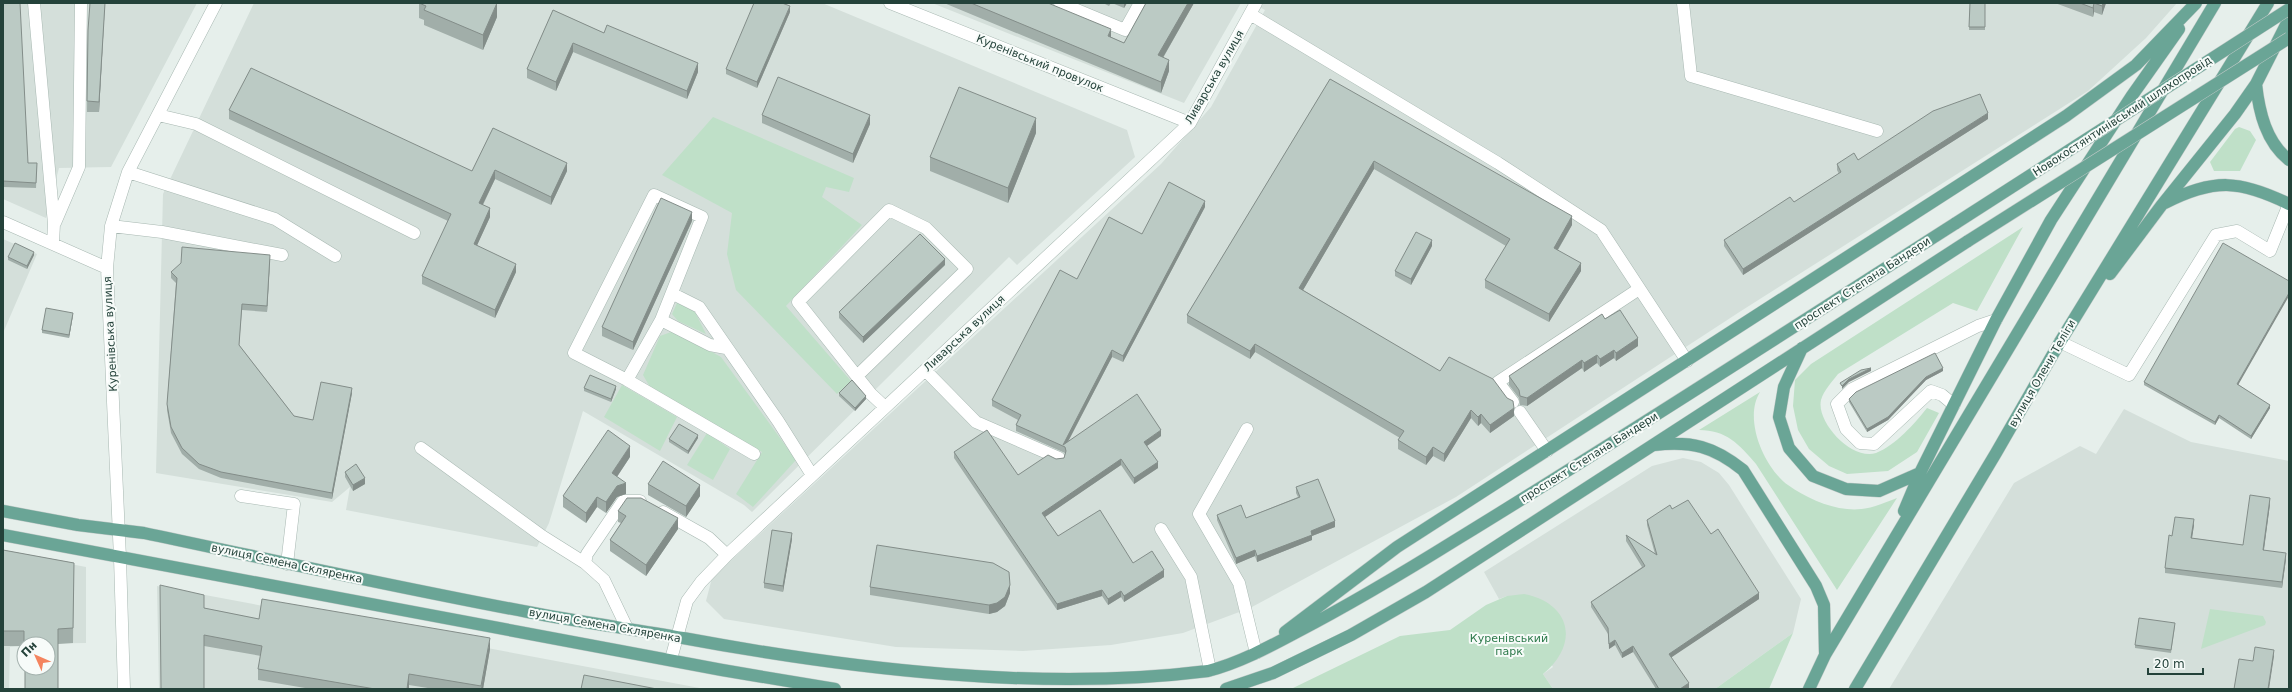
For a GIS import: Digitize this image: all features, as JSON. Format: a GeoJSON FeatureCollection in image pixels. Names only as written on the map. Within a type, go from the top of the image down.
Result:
{"type":"FeatureCollection","features":[{"type":"Feature","properties":{"kind":"main road"},"geometry":{"type":"LineString","coordinates":[[1885,556],[1920,473],[1996,320],[2052,220],[2131,97],[2197,3]]}},
{"type":"Feature","properties":{"kind":"main road"},"geometry":{"type":"LineString","coordinates":[[1256,653],[1397,548],[2066,116],[2136,65],[2197,3]]}},
{"type":"Feature","properties":{"kind":"main road"},"geometry":{"type":"LineString","coordinates":[[1809,689],[1824,655],[1885,556],[2214,3]]}},
{"type":"Feature","properties":{"kind":"main road","name":"вулиця Олени Теліги"},"geometry":{"type":"LineString","coordinates":[[1855,689],[2060,342],[2268,3]]}},
{"type":"Feature","properties":{"kind":"main road","name":"Новокостянтинівський шляхопровід"},"geometry":{"type":"LineString","coordinates":[[1956,223],[2289,10]]}},
{"type":"Feature","properties":{"kind":"main road"},"geometry":{"type":"LineString","coordinates":[[2060,342],[2160,206],[2235,114],[2256,84],[2289,18]]}},
{"type":"Feature","properties":{"kind":"main road","name":"Новокостянтинівський шляхопровід"},"geometry":{"type":"LineString","coordinates":[[1968,241],[2289,38]]}},
{"type":"Feature","properties":{"kind":"main road"},"geometry":{"type":"LineString","coordinates":[[2256,84],[2258,105],[2264,124],[2276,146],[2289,160]]}},
{"type":"Feature","properties":{"kind":"main road"},"geometry":{"type":"LineString","coordinates":[[2160,206],[2188,192],[2228,185],[2251,187],[2289,204]]}},
{"type":"Feature","properties":{"kind":"main road","name":"проспект Степана Бандери"},"geometry":{"type":"LineString","coordinates":[[1210,670],[1256,653],[1334,612],[1562,475],[1956,223]]}},
{"type":"Feature","properties":{"kind":"main road","name":"проспект Степана Бандери"},"geometry":{"type":"LineString","coordinates":[[1226,689],[1280,669],[1351,635],[1426,592],[1802,347],[1968,241]]}},
{"type":"Feature","properties":{"kind":"main road"},"geometry":{"type":"LineString","coordinates":[[1802,347],[1784,387],[1779,417],[1789,448],[1813,476],[1846,489],[1879,491],[1920,473]]}},
{"type":"Feature","properties":{"kind":"main road"},"geometry":{"type":"LineString","coordinates":[[1653,445],[1680,442],[1704,446],[1726,456],[1743,470],[1816,586],[1824,605],[1824,655]]}},
{"type":"Feature","properties":{"kind":"main road","name":"вулиця Семена Скляренка"},"geometry":{"type":"LineString","coordinates":[[3,511],[144,533],[287,564],[533,613],[627,628],[815,664],[905,678],[1024,688],[1118,686],[1210,670]]}},
{"type":"Feature","properties":{"kind":"main road","name":"вулиця Семена Скляренка"},"geometry":{"type":"LineString","coordinates":[[3,535],[120,558],[835,689]]}},
{"type":"Feature","properties":{"kind":"street"},"geometry":{"type":"LineString","coordinates":[[34,3],[54,224],[53,243]]}},
{"type":"Feature","properties":{"kind":"street"},"geometry":{"type":"LineString","coordinates":[[54,224],[79,167],[81,3]]}},
{"type":"Feature","properties":{"kind":"street","name":"Куренівська вулиця"},"geometry":{"type":"LineString","coordinates":[[124,689],[119,530],[107,268],[111,226],[128,172],[216,3]]}},
{"type":"Feature","properties":{"kind":"street","name":"Куренівський провулок"},"geometry":{"type":"LineString","coordinates":[[890,3],[1190,123]]}},
{"type":"Feature","properties":{"kind":"street"},"geometry":{"type":"LineString","coordinates":[[1060,3],[1125,30],[1140,3]]}},
{"type":"Feature","properties":{"kind":"street"},"geometry":{"type":"LineString","coordinates":[[1683,3],[1690,76],[1877,131]]}},
{"type":"Feature","properties":{"kind":"street"},"geometry":{"type":"LineString","coordinates":[[1253,8],[1601,230],[1687,361]]}},
{"type":"Feature","properties":{"kind":"street","name":"Ливарська вулиця"},"geometry":{"type":"LineString","coordinates":[[671,659],[687,601],[701,582],[727,555],[1190,123],[1253,8]]}},
{"type":"Feature","properties":{"kind":"street"},"geometry":{"type":"LineString","coordinates":[[158,115],[196,124],[414,233]]}},
{"type":"Feature","properties":{"kind":"street"},"geometry":{"type":"LineString","coordinates":[[128,172],[275,220],[335,256]]}},
{"type":"Feature","properties":{"kind":"street"},"geometry":{"type":"LineString","coordinates":[[627,380],[661,320],[673,294],[702,217],[654,195],[574,353],[627,380],[754,454]]}},
{"type":"Feature","properties":{"kind":"street"},"geometry":{"type":"LineString","coordinates":[[2060,342],[2129,375],[2216,235],[2237,232],[2270,251],[2289,204]]}},
{"type":"Feature","properties":{"kind":"street"},"geometry":{"type":"LineString","coordinates":[[857,376],[967,269],[926,228],[890,210],[798,302],[857,376],[884,407]]}},
{"type":"Feature","properties":{"kind":"street"},"geometry":{"type":"LineString","coordinates":[[3,222],[107,268]]}},
{"type":"Feature","properties":{"kind":"street"},"geometry":{"type":"LineString","coordinates":[[111,226],[162,232],[282,255]]}},
{"type":"Feature","properties":{"kind":"street"},"geometry":{"type":"LineString","coordinates":[[1547,451],[1498,382],[1639,289]]}},
{"type":"Feature","properties":{"kind":"street"},"geometry":{"type":"LineString","coordinates":[[673,294],[698,307],[812,475]]}},
{"type":"Feature","properties":{"kind":"street"},"geometry":{"type":"LineString","coordinates":[[661,320],[710,345],[726,348]]}},
{"type":"Feature","properties":{"kind":"street"},"geometry":{"type":"LineString","coordinates":[[1954,405],[1942,395],[1931,390],[1874,444],[1860,443],[1846,429],[1837,404],[1852,389],[1978,326],[1996,320]]}},
{"type":"Feature","properties":{"kind":"street"},"geometry":{"type":"LineString","coordinates":[[924,370],[976,422],[1059,458]]}},
{"type":"Feature","properties":{"kind":"street"},"geometry":{"type":"LineString","coordinates":[[1247,429],[1199,514],[1239,583],[1256,653]]}},
{"type":"Feature","properties":{"kind":"street"},"geometry":{"type":"LineString","coordinates":[[421,448],[542,536],[585,563],[604,580],[627,628]]}},
{"type":"Feature","properties":{"kind":"street"},"geometry":{"type":"LineString","coordinates":[[241,496],[294,504],[287,564]]}},
{"type":"Feature","properties":{"kind":"street"},"geometry":{"type":"LineString","coordinates":[[585,563],[587,554],[623,501],[643,501],[709,538],[727,555]]}},
{"type":"Feature","properties":{"kind":"street"},"geometry":{"type":"LineString","coordinates":[[1161,529],[1192,577],[1210,670]]}},
{"type":"Feature","properties":{"kind":"shaded area"},"geometry":{"type":"Polygon","coordinates":[[[3,3],[197,3],[111,167],[59,168],[46,218],[3,199],[3,3]]]}},
{"type":"Feature","properties":{"kind":"shaded area"},"geometry":{"type":"Polygon","coordinates":[[[254,3],[822,3],[1127,130],[1135,157],[1017,265],[1009,257],[752,512],[744,505],[583,411],[549,523],[537,547],[346,510],[350,487],[332,502],[156,473],[163,194],[254,3]]]}},
{"type":"Feature","properties":{"kind":"shaded area"},"geometry":{"type":"Polygon","coordinates":[[[932,3],[1241,3],[1184,103],[932,3]]]}},
{"type":"Feature","properties":{"kind":"shaded area"},"geometry":{"type":"Polygon","coordinates":[[[1252,3],[2177,3],[2146,38],[2088,91],[1741,311],[1456,497],[1250,608],[1183,633],[1111,645],[1023,651],[896,647],[724,619],[706,601],[712,578],[1161,164],[1211,107],[1265,10],[1252,3]]]}},
{"type":"Feature","properties":{"kind":"shaded area"},"geometry":{"type":"Polygon","coordinates":[[[3,239],[37,254],[3,333],[3,239]]]}},
{"type":"Feature","properties":{"kind":"shaded area"},"geometry":{"type":"Polygon","coordinates":[[[2124,409],[2191,442],[2289,461],[2289,689],[1889,689],[2014,483],[2080,446],[2096,454],[2124,409]]]}},
{"type":"Feature","properties":{"kind":"shaded area"},"geometry":{"type":"Polygon","coordinates":[[[1683,458],[1701,462],[1719,473],[1729,485],[1801,599],[1793,633],[1715,689],[1553,689],[1543,674],[1553,667],[1507,596],[1499,599],[1484,572],[1652,466],[1683,458]]]}},
{"type":"Feature","properties":{"kind":"shaded area"},"geometry":{"type":"Polygon","coordinates":[[[3,551],[86,567],[86,643],[56,643],[56,636],[16,636],[16,647],[10,647],[9,689],[3,689],[3,551]]]}},
{"type":"Feature","properties":{"kind":"shaded area"},"geometry":{"type":"Polygon","coordinates":[[[157,586],[705,689],[159,689],[157,586]]]}},
{"type":"Feature","properties":{"kind":"green space"},"geometry":{"type":"Polygon","coordinates":[[[713,117],[854,178],[849,192],[826,187],[822,197],[862,225],[786,306],[851,381],[837,394],[736,290],[727,254],[732,213],[662,175],[713,117]]]}},
{"type":"Feature","properties":{"kind":"green space"},"geometry":{"type":"Polygon","coordinates":[[[2239,127],[2250,131],[2256,140],[2240,171],[2214,171],[2210,162],[2235,129],[2239,127]]]}},
{"type":"Feature","properties":{"kind":"green space"},"geometry":{"type":"Polygon","coordinates":[[[2023,227],[1977,311],[1953,303],[1838,374],[1822,396],[1821,409],[1824,419],[1830,429],[1847,446],[1867,454],[1876,453],[1891,445],[1927,408],[1939,413],[1917,452],[1888,471],[1847,474],[1829,466],[1809,449],[1798,430],[1793,406],[1795,380],[1811,364],[2023,227]]]}},
{"type":"Feature","properties":{"kind":"green space"},"geometry":{"type":"Polygon","coordinates":[[[682,302],[694,310],[706,334],[678,321],[672,314],[677,303],[682,302]]]}},
{"type":"Feature","properties":{"kind":"green space"},"geometry":{"type":"Polygon","coordinates":[[[674,331],[721,357],[796,460],[753,507],[736,494],[762,452],[650,387],[643,375],[660,336],[674,331]]]}},
{"type":"Feature","properties":{"kind":"green space"},"geometry":{"type":"Polygon","coordinates":[[[622,385],[677,417],[660,451],[604,417],[622,385]]]}},
{"type":"Feature","properties":{"kind":"green space"},"geometry":{"type":"Polygon","coordinates":[[[1760,392],[1755,403],[1755,429],[1764,455],[1771,467],[1788,485],[1801,494],[1816,501],[1847,509],[1866,508],[1897,498],[1837,590],[1756,464],[1744,450],[1724,435],[1717,432],[1699,430],[1760,392]]]}},
{"type":"Feature","properties":{"kind":"green space"},"geometry":{"type":"Polygon","coordinates":[[[707,433],[730,449],[713,480],[687,465],[707,433]]]}},
{"type":"Feature","properties":{"kind":"green space","name":"Куренівський парк"},"geometry":{"type":"Polygon","coordinates":[[[1524,594],[1540,599],[1552,606],[1560,615],[1565,626],[1566,638],[1562,650],[1555,662],[1543,674],[1553,689],[1291,689],[1400,636],[1450,630],[1486,605],[1507,596],[1524,594]]]}},
{"type":"Feature","properties":{"kind":"green space"},"geometry":{"type":"Polygon","coordinates":[[[2210,609],[2263,616],[2266,622],[2265,625],[2201,649],[2210,609]]]}},
{"type":"Feature","properties":{"kind":"green space"},"geometry":{"type":"Polygon","coordinates":[[[1793,633],[1769,689],[1715,689],[1793,633]]]}},
{"type":"Feature","properties":{"kind":"building"},"geometry":{"type":"Polygon","coordinates":[[[3,3],[20,3],[28,163],[37,163],[36,183],[3,181],[3,3]]]}},
{"type":"Feature","properties":{"kind":"building"},"geometry":{"type":"Polygon","coordinates":[[[90,3],[105,3],[99,102],[87,101],[90,3]]]}},
{"type":"Feature","properties":{"kind":"building"},"geometry":{"type":"Polygon","coordinates":[[[419,3],[497,3],[483,35],[424,10],[426,6],[419,3]]]}},
{"type":"Feature","properties":{"kind":"building"},"geometry":{"type":"Polygon","coordinates":[[[754,3],[782,3],[790,6],[757,82],[726,69],[754,3]]]}},
{"type":"Feature","properties":{"kind":"building"},"geometry":{"type":"Polygon","coordinates":[[[971,3],[1048,3],[1111,29],[1108,36],[1124,43],[1146,3],[1188,3],[1158,55],[1169,60],[1161,82],[971,3]]]}},
{"type":"Feature","properties":{"kind":"building"},"geometry":{"type":"Polygon","coordinates":[[[1970,3],[1985,3],[1985,27],[1969,27],[1970,3]]]}},
{"type":"Feature","properties":{"kind":"building"},"geometry":{"type":"Polygon","coordinates":[[[2080,3],[2094,3],[2093,8],[2080,3]]]}},
{"type":"Feature","properties":{"kind":"building"},"geometry":{"type":"Polygon","coordinates":[[[2094,3],[2103,3],[2102,6],[2094,3]]]}},
{"type":"Feature","properties":{"kind":"building"},"geometry":{"type":"Polygon","coordinates":[[[553,10],[604,33],[607,25],[698,63],[687,91],[573,43],[556,82],[527,69],[553,10]]]}},
{"type":"Feature","properties":{"kind":"building"},"geometry":{"type":"Polygon","coordinates":[[[251,68],[472,171],[493,128],[567,163],[551,197],[495,170],[479,203],[490,208],[474,244],[516,264],[495,310],[422,276],[451,214],[229,110],[251,68]]]}},
{"type":"Feature","properties":{"kind":"building"},"geometry":{"type":"Polygon","coordinates":[[[778,77],[870,115],[853,154],[762,115],[778,77]]]}},
{"type":"Feature","properties":{"kind":"building"},"geometry":{"type":"Polygon","coordinates":[[[1330,79],[1572,216],[1554,248],[1581,263],[1549,314],[1485,280],[1510,239],[1374,161],[1299,288],[1440,371],[1449,357],[1493,379],[1507,398],[1513,401],[1514,408],[1490,425],[1481,414],[1478,417],[1471,410],[1444,454],[1433,447],[1426,457],[1398,440],[1404,431],[1255,344],[1250,351],[1187,315],[1330,79]]]}},
{"type":"Feature","properties":{"kind":"building"},"geometry":{"type":"Polygon","coordinates":[[[959,87],[1036,118],[1008,188],[930,157],[959,87]]]}},
{"type":"Feature","properties":{"kind":"building"},"geometry":{"type":"Polygon","coordinates":[[[1980,94],[1988,113],[1743,269],[1724,240],[1790,197],[1794,202],[1841,172],[1837,164],[1854,153],[1858,160],[1933,111],[1980,94]]]}},
{"type":"Feature","properties":{"kind":"building"},"geometry":{"type":"Polygon","coordinates":[[[1169,182],[1205,201],[1123,356],[1112,350],[1063,445],[1137,394],[1161,430],[1144,442],[1158,462],[1134,478],[1121,459],[1042,513],[1058,536],[1100,510],[1133,563],[1152,551],[1164,570],[1124,596],[1121,591],[1108,599],[1102,590],[1057,604],[954,452],[987,430],[1018,475],[1048,455],[1056,459],[1064,458],[1066,451],[1065,447],[1016,425],[1021,415],[992,400],[1060,270],[1077,279],[1109,217],[1142,234],[1169,182]]]}},
{"type":"Feature","properties":{"kind":"building"},"geometry":{"type":"Polygon","coordinates":[[[661,198],[692,212],[633,342],[602,327],[661,198]]]}},
{"type":"Feature","properties":{"kind":"building"},"geometry":{"type":"Polygon","coordinates":[[[1416,232],[1432,240],[1411,279],[1395,271],[1416,232]]]}},
{"type":"Feature","properties":{"kind":"building"},"geometry":{"type":"Polygon","coordinates":[[[920,234],[945,259],[863,337],[839,312],[920,234]]]}},
{"type":"Feature","properties":{"kind":"building"},"geometry":{"type":"Polygon","coordinates":[[[15,243],[34,252],[27,266],[8,257],[15,243]]]}},
{"type":"Feature","properties":{"kind":"building"},"geometry":{"type":"Polygon","coordinates":[[[2223,243],[2289,281],[2289,293],[2237,384],[2270,405],[2251,436],[2219,415],[2215,422],[2144,382],[2223,243]]]}},
{"type":"Feature","properties":{"kind":"building"},"geometry":{"type":"Polygon","coordinates":[[[182,247],[270,255],[267,306],[242,304],[239,345],[294,416],[313,420],[321,382],[352,388],[332,493],[221,472],[199,464],[182,448],[171,427],[167,404],[177,278],[171,272],[181,263],[182,247]]]}},
{"type":"Feature","properties":{"kind":"building"},"geometry":{"type":"Polygon","coordinates":[[[46,308],[73,313],[69,335],[42,330],[46,308]]]}},
{"type":"Feature","properties":{"kind":"building"},"geometry":{"type":"Polygon","coordinates":[[[1620,310],[1638,338],[1616,353],[1614,350],[1600,359],[1597,355],[1584,363],[1582,360],[1527,398],[1520,396],[1519,390],[1509,376],[1602,314],[1605,319],[1620,310]]]}},
{"type":"Feature","properties":{"kind":"building"},"geometry":{"type":"Polygon","coordinates":[[[1935,353],[1943,368],[1926,377],[1888,417],[1867,429],[1849,399],[1856,392],[1935,353]]]}},
{"type":"Feature","properties":{"kind":"building"},"geometry":{"type":"Polygon","coordinates":[[[1871,368],[1849,379],[1842,386],[1840,383],[1861,370],[1871,368]]]}},
{"type":"Feature","properties":{"kind":"building"},"geometry":{"type":"Polygon","coordinates":[[[590,375],[616,386],[611,399],[584,388],[590,375]]]}},
{"type":"Feature","properties":{"kind":"building"},"geometry":{"type":"Polygon","coordinates":[[[852,380],[866,396],[855,408],[839,393],[852,380]]]}},
{"type":"Feature","properties":{"kind":"building"},"geometry":{"type":"Polygon","coordinates":[[[679,424],[698,435],[688,451],[669,439],[679,424]]]}},
{"type":"Feature","properties":{"kind":"building"},"geometry":{"type":"Polygon","coordinates":[[[608,430],[630,446],[612,473],[626,483],[617,486],[606,502],[597,497],[586,513],[563,496],[608,430]]]}},
{"type":"Feature","properties":{"kind":"building"},"geometry":{"type":"Polygon","coordinates":[[[663,461],[700,485],[686,506],[648,484],[663,461]]]}},
{"type":"Feature","properties":{"kind":"building"},"geometry":{"type":"Polygon","coordinates":[[[356,464],[365,478],[353,485],[345,472],[356,464]]]}},
{"type":"Feature","properties":{"kind":"building"},"geometry":{"type":"Polygon","coordinates":[[[1318,479],[1335,521],[1311,531],[1312,535],[1257,556],[1255,550],[1236,558],[1217,515],[1241,505],[1246,518],[1300,497],[1296,487],[1318,479]]]}},
{"type":"Feature","properties":{"kind":"building"},"geometry":{"type":"Polygon","coordinates":[[[2250,495],[2270,498],[2263,550],[2286,553],[2282,582],[2165,568],[2169,535],[2172,536],[2175,517],[2194,519],[2191,538],[2243,545],[2250,495]]]}},
{"type":"Feature","properties":{"kind":"building"},"geometry":{"type":"Polygon","coordinates":[[[627,498],[641,498],[678,518],[646,565],[610,540],[626,516],[618,511],[627,498]]]}},
{"type":"Feature","properties":{"kind":"building"},"geometry":{"type":"Polygon","coordinates":[[[1688,500],[1711,534],[1718,529],[1759,593],[1669,654],[1689,683],[1680,689],[1659,689],[1633,646],[1622,653],[1615,640],[1609,644],[1608,628],[1591,602],[1645,566],[1626,535],[1657,555],[1647,520],[1670,505],[1672,509],[1688,500]]]}},
{"type":"Feature","properties":{"kind":"building"},"geometry":{"type":"Polygon","coordinates":[[[772,530],[792,533],[783,586],[764,583],[772,530]]]}},
{"type":"Feature","properties":{"kind":"building"},"geometry":{"type":"Polygon","coordinates":[[[877,545],[993,563],[1009,572],[1010,585],[1005,597],[997,603],[989,605],[870,587],[877,545]]]}},
{"type":"Feature","properties":{"kind":"building"},"geometry":{"type":"Polygon","coordinates":[[[3,550],[74,563],[73,628],[58,629],[58,689],[25,689],[25,676],[56,676],[56,636],[24,636],[24,631],[3,631],[3,550]]]}},
{"type":"Feature","properties":{"kind":"building"},"geometry":{"type":"Polygon","coordinates":[[[160,585],[204,595],[204,608],[259,619],[262,599],[490,638],[481,686],[409,674],[407,689],[375,689],[258,669],[262,646],[204,635],[204,689],[161,689],[160,585]]]}},
{"type":"Feature","properties":{"kind":"building"},"geometry":{"type":"Polygon","coordinates":[[[2139,618],[2175,623],[2171,650],[2135,645],[2139,618]]]}},
{"type":"Feature","properties":{"kind":"building"},"geometry":{"type":"Polygon","coordinates":[[[2255,647],[2274,650],[2268,689],[2234,689],[2239,659],[2253,661],[2255,647]]]}},
{"type":"Feature","properties":{"kind":"building"},"geometry":{"type":"Polygon","coordinates":[[[584,675],[657,689],[581,689],[584,675]]]}}]}
